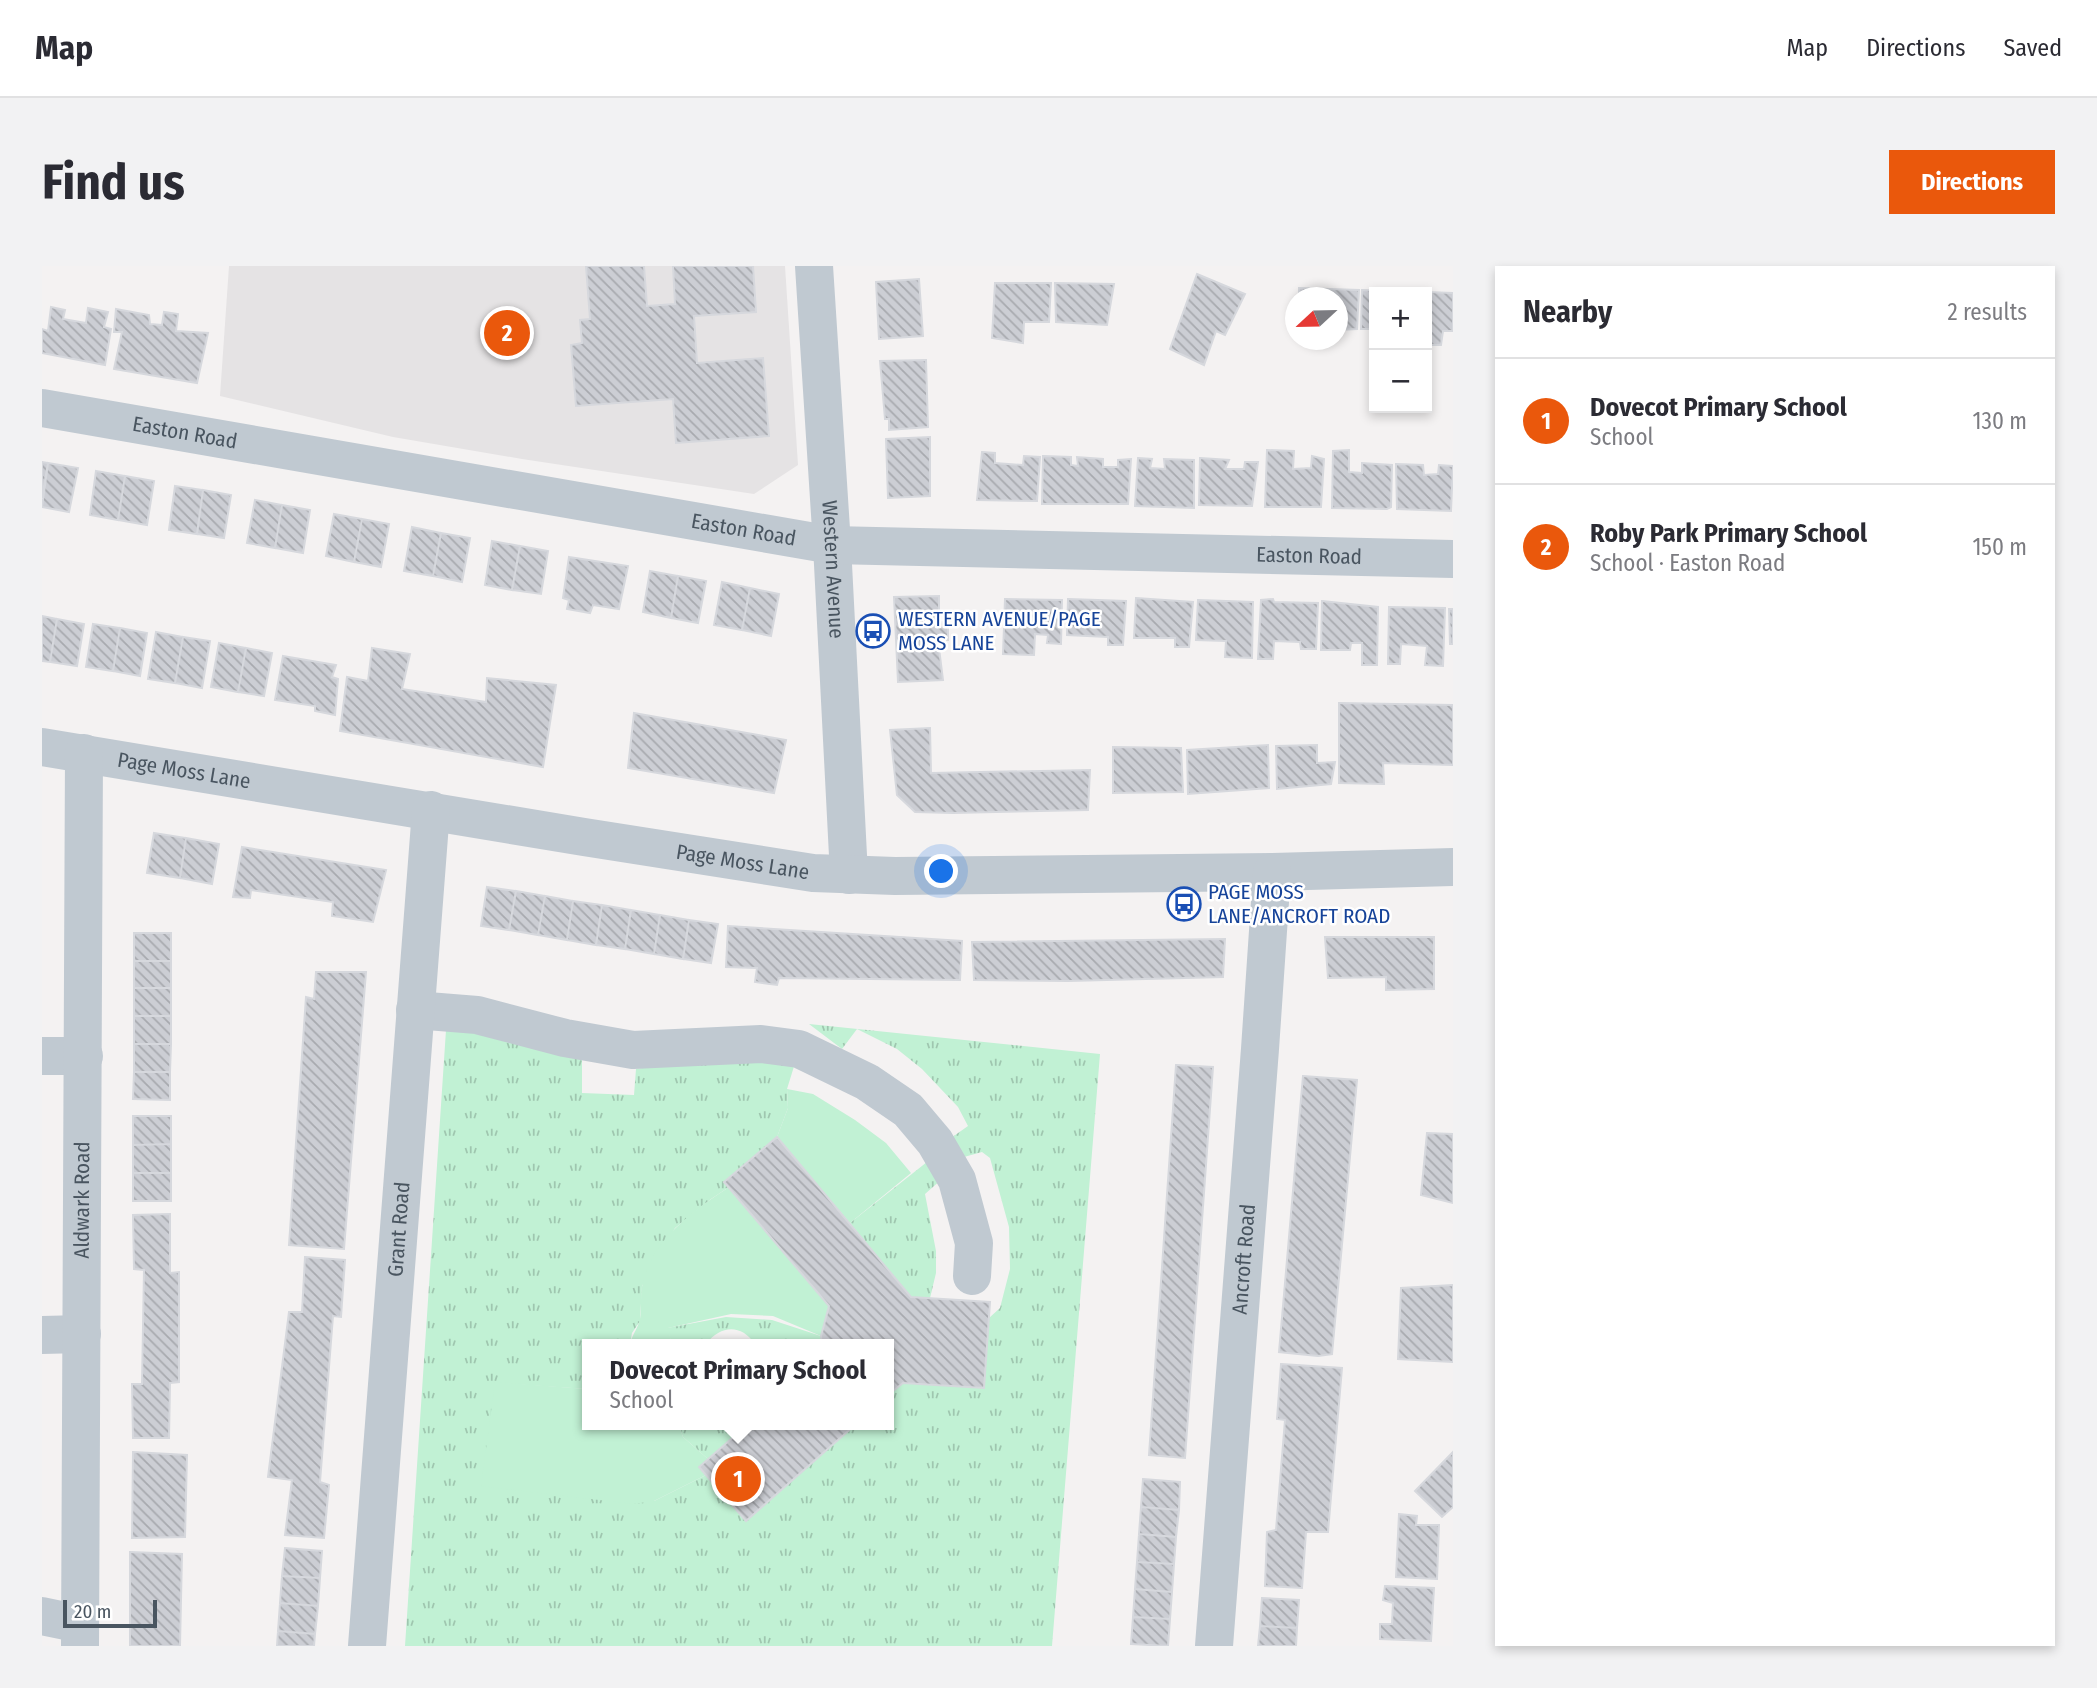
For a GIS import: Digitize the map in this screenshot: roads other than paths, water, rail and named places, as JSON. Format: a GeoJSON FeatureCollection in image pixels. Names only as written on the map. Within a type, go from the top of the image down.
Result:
{"type":"FeatureCollection","features":[{"type":"Feature","properties":{"kind":"street","name":"Western Avenue"},"geometry":{"type":"LineString","coordinates":[[814,266],[849,875]]}},
{"type":"Feature","properties":{"kind":"street","name":"Easton Road"},"geometry":{"type":"LineString","coordinates":[[42,408],[832,545],[1453,559]]}},
{"type":"Feature","properties":{"kind":"street","name":"Page Moss Lane"},"geometry":{"type":"LineString","coordinates":[[42,747],[771,867],[849,875],[1272,872],[1453,867]]}},
{"type":"Feature","properties":{"kind":"street","name":"Aldwark Road"},"geometry":{"type":"LineString","coordinates":[[80,1635],[84,753]]}},
{"type":"Feature","properties":{"kind":"street","name":"Grant Road"},"geometry":{"type":"LineString","coordinates":[[367,1646],[431,810]]}},
{"type":"Feature","properties":{"kind":"street","name":"Ancroft Road"},"geometry":{"type":"LineString","coordinates":[[1214,1646],[1272,872]]}},
{"type":"Feature","properties":{"kind":"street"},"geometry":{"type":"LineString","coordinates":[[415,1010],[477,1015],[565,1038],[632,1050],[761,1044],[799,1049],[867,1082],[908,1110],[934,1142],[957,1180],[974,1243],[972,1276]]}},
{"type":"Feature","properties":{"kind":"street"},"geometry":{"type":"LineString","coordinates":[[42,1056],[84,1056]]}},
{"type":"Feature","properties":{"kind":"street"},"geometry":{"type":"LineString","coordinates":[[42,1335],[82,1334]]}},
{"type":"Feature","properties":{"kind":"street"},"geometry":{"type":"LineString","coordinates":[[42,1616],[80,1635]]}},
{"type":"Feature","properties":{"kind":"place","name":"Roby Park Primary School"},"geometry":{"type":"Point","coordinates":[507,333]}},
{"type":"Feature","properties":{"kind":"place","name":"WESTERN AVENUE/PAGE MOSS LANE"},"geometry":{"type":"Point","coordinates":[873,631]}},
{"type":"Feature","properties":{"kind":"place","name":"PAGE MOSS LANE/ANCROFT ROAD"},"geometry":{"type":"Point","coordinates":[1184,904]}},
{"type":"Feature","properties":{"kind":"place","name":"Dovecot Primary School"},"geometry":{"type":"Point","coordinates":[738,1479]}}]}
